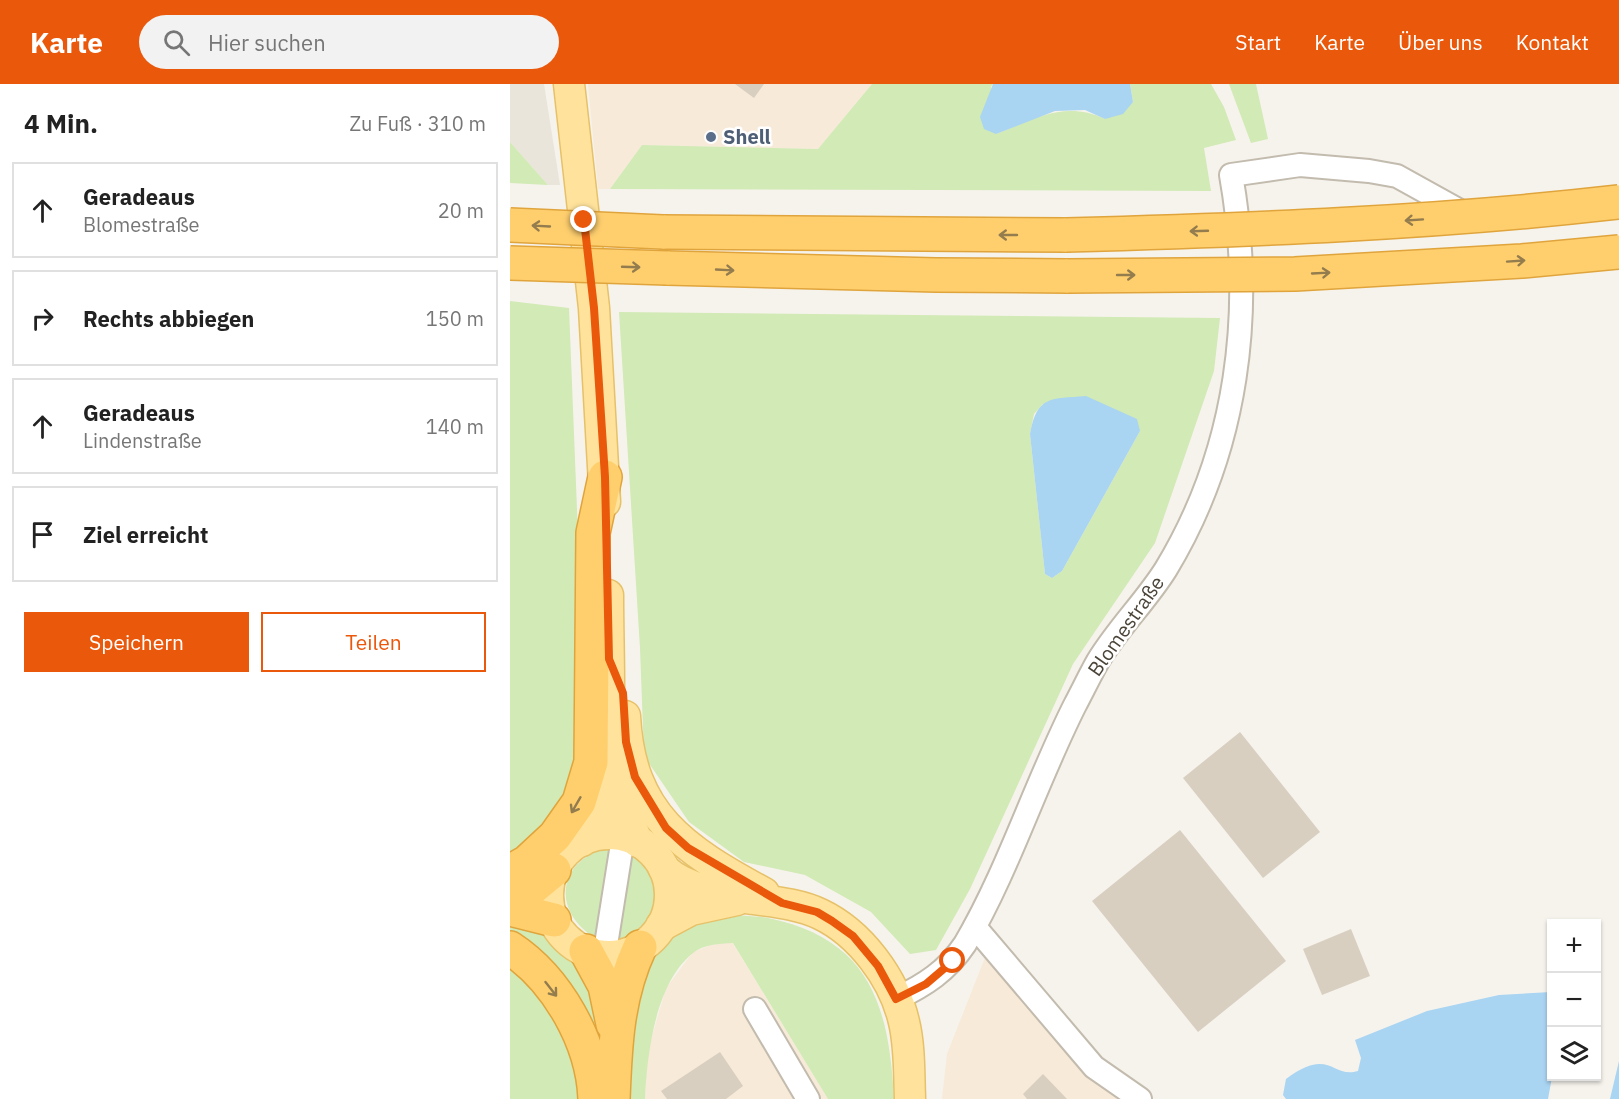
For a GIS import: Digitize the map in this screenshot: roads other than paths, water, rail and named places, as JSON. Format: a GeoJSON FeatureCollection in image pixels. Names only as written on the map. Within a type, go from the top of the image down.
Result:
{"type":"FeatureCollection","features":[{"type":"Feature","properties":{"kind":"highway"},"geometry":{"type":"LineString","coordinates":[[510,225],[663,232],[1066,235],[1298,229],[1521,213],[1619,202]]}},
{"type":"Feature","properties":{"kind":"highway"},"geometry":{"type":"LineString","coordinates":[[510,262],[762,272],[1068,276],[1295,274],[1522,261],[1619,252]]}},
{"type":"Feature","properties":{"kind":"highway"},"geometry":{"type":"LineString","coordinates":[[510,872],[527,862],[555,836],[579,802],[591,762],[593,533],[605,477]]}},
{"type":"Feature","properties":{"kind":"highway"},"geometry":{"type":"LineString","coordinates":[[510,898],[531,889],[554,870]]}},
{"type":"Feature","properties":{"kind":"highway"},"geometry":{"type":"LineString","coordinates":[[510,909],[554,920]]}},
{"type":"Feature","properties":{"kind":"highway"},"geometry":{"type":"LineString","coordinates":[[613,1099],[615,1037],[623,991],[650,937]]}},
{"type":"Feature","properties":{"kind":"highway"},"geometry":{"type":"LineString","coordinates":[[510,948],[525,958],[569,1012],[589,1060],[595,1099]]}},
{"type":"Feature","properties":{"kind":"highway"},"geometry":{"type":"LineString","coordinates":[[597,961],[608,996],[615,1037]]}},
{"type":"Feature","properties":{"kind":"main road"},"geometry":{"type":"LineString","coordinates":[[569,84],[594,308],[605,477],[609,659],[609,744],[601,804],[594,823],[582,841]]}},
{"type":"Feature","properties":{"kind":"main road"},"geometry":{"type":"LineString","coordinates":[[609,659],[623,693],[626,742],[635,777],[666,828],[688,848],[782,903]]}},
{"type":"Feature","properties":{"kind":"main road"},"geometry":{"type":"LineString","coordinates":[[609,744],[629,832],[653,853],[664,869],[670,895],[650,937]]}},
{"type":"Feature","properties":{"kind":"main road"},"geometry":{"type":"LineString","coordinates":[[629,832],[599,835],[582,841],[565,853],[554,870],[548,895],[554,920],[567,938],[597,961],[620,955],[691,910],[746,898]]}},
{"type":"Feature","properties":{"kind":"main road"},"geometry":{"type":"LineString","coordinates":[[664,869],[691,885],[817,912],[853,936],[878,966],[896,999],[904,1022],[910,1099]]}},
{"type":"Feature","properties":{"kind":"street","name":"Blomestraße"},"geometry":{"type":"LineString","coordinates":[[896,999],[926,984],[953,961],[975,927],[1084,688],[1099,660],[1165,570],[1188,527],[1211,472],[1227,424],[1240,347],[1241,246],[1231,175],[1300,165],[1397,176],[1489,227],[1619,215]]}},
{"type":"Feature","properties":{"kind":"street"},"geometry":{"type":"LineString","coordinates":[[597,961],[629,832]]}},
{"type":"Feature","properties":{"kind":"street"},"geometry":{"type":"LineString","coordinates":[[975,927],[1094,1067],[1140,1099]]}},
{"type":"Feature","properties":{"kind":"street"},"geometry":{"type":"LineString","coordinates":[[755,1009],[808,1099]]}},
{"type":"Feature","properties":{"kind":"water"},"geometry":{"type":"Polygon","coordinates":[[[993,84],[1130,84],[1133,102],[1123,114],[1105,119],[1085,110],[1055,111],[996,134],[984,129],[980,117],[993,84]]]}},
{"type":"Feature","properties":{"kind":"water"},"geometry":{"type":"Polygon","coordinates":[[[1086,396],[1137,419],[1140,431],[1062,571],[1052,578],[1045,574],[1030,434],[1033,421],[1042,406],[1055,399],[1086,396]]]}},
{"type":"Feature","properties":{"kind":"water"},"geometry":{"type":"Polygon","coordinates":[[[1547,992],[1547,1081],[1551,1081],[1548,1099],[1286,1099],[1283,1095],[1286,1079],[1312,1065],[1321,1064],[1349,1072],[1358,1071],[1361,1058],[1355,1040],[1427,1011],[1499,995],[1547,992]]]}},
{"type":"Feature","properties":{"kind":"water"},"geometry":{"type":"Polygon","coordinates":[[[1619,1061],[1619,1099],[1610,1099],[1619,1061]]]}},
{"type":"Feature","properties":{"kind":"place","name":"Shell"},"geometry":{"type":"Point","coordinates":[711,137]}}]}
